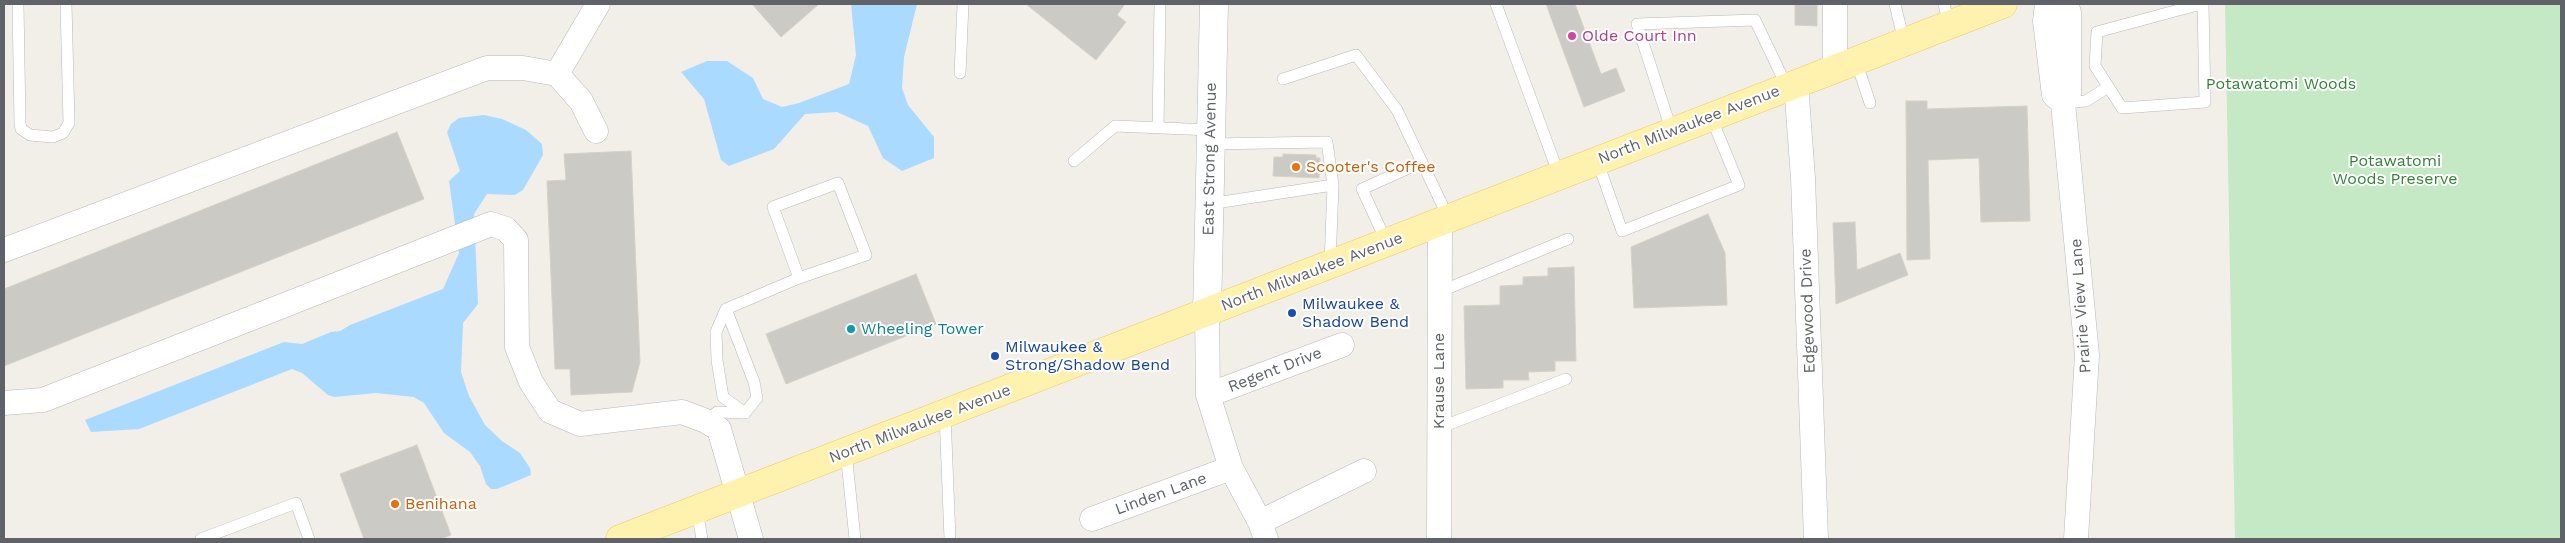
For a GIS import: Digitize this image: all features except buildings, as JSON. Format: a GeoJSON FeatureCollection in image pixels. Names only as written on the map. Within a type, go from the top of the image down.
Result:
{"type":"FeatureCollection","features":[{"type":"Feature","properties":{"kind":"main road","name":"North Milwaukee Avenue"},"geometry":{"type":"LineString","coordinates":[[620,539],[1904,42],[1946,14],[2003,4]]}},
{"type":"Feature","properties":{"kind":"street"},"geometry":{"type":"LineString","coordinates":[[557,74],[598,4]]}},
{"type":"Feature","properties":{"kind":"street","name":"East Strong Avenue"},"geometry":{"type":"LineString","coordinates":[[1207,313],[1214,4]]}},
{"type":"Feature","properties":{"kind":"street"},"geometry":{"type":"LineString","coordinates":[[1834,4],[1845,65]]}},
{"type":"Feature","properties":{"kind":"street","name":"Prairie View Lane"},"geometry":{"type":"LineString","coordinates":[[2047,4],[2046,21],[2054,95],[2062,103],[2087,355],[2076,539]]}},
{"type":"Feature","properties":{"kind":"street","name":"Prairie View Lane"},"geometry":{"type":"LineString","coordinates":[[2062,103],[2070,94],[2069,12],[2063,4]]}},
{"type":"Feature","properties":{"kind":"street"},"geometry":{"type":"LineString","coordinates":[[4,250],[487,68],[523,68],[557,74],[581,101],[596,131]]}},
{"type":"Feature","properties":{"kind":"street","name":"Edgewood Drive"},"geometry":{"type":"LineString","coordinates":[[1792,86],[1803,178],[1816,539]]}},
{"type":"Feature","properties":{"kind":"street","name":"Krause Lane"},"geometry":{"type":"LineString","coordinates":[[1439,539],[1439,292],[1444,221]]}},
{"type":"Feature","properties":{"kind":"street"},"geometry":{"type":"LineString","coordinates":[[4,403],[43,400],[491,224],[506,229],[516,240],[517,347],[531,382],[550,411],[580,424],[682,412],[706,421],[718,429],[736,495],[751,539]]}},
{"type":"Feature","properties":{"kind":"street"},"geometry":{"type":"LineString","coordinates":[[1207,313],[1208,395],[1231,468],[1263,531],[1364,470]]}},
{"type":"Feature","properties":{"kind":"street","name":"Regent Drive"},"geometry":{"type":"LineString","coordinates":[[1208,395],[1342,345]]}},
{"type":"Feature","properties":{"kind":"street","name":"Linden Lane"},"geometry":{"type":"LineString","coordinates":[[1092,519],[1231,468]]}},
{"type":"Feature","properties":{"kind":"lane"},"geometry":{"type":"LineString","coordinates":[[18,4],[21,128],[30,135],[53,137],[63,133],[69,123],[66,4]]}},
{"type":"Feature","properties":{"kind":"lane"},"geometry":{"type":"LineString","coordinates":[[960,73],[963,4]]}},
{"type":"Feature","properties":{"kind":"lane"},"geometry":{"type":"LineString","coordinates":[[1158,128],[1160,4]]}},
{"type":"Feature","properties":{"kind":"lane"},"geometry":{"type":"LineString","coordinates":[[1496,4],[1559,175]]}},
{"type":"Feature","properties":{"kind":"lane"},"geometry":{"type":"LineString","coordinates":[[1894,4],[1904,42]]}},
{"type":"Feature","properties":{"kind":"lane"},"geometry":{"type":"LineString","coordinates":[[2202,4],[2205,102],[2122,108],[2095,66],[2097,32],[2202,4]]}},
{"type":"Feature","properties":{"kind":"lane"},"geometry":{"type":"LineString","coordinates":[[1672,132],[1637,24],[1755,20],[1792,86]]}},
{"type":"Feature","properties":{"kind":"lane"},"geometry":{"type":"LineString","coordinates":[[1283,79],[1356,55],[1397,110],[1422,162],[1444,221]]}},
{"type":"Feature","properties":{"kind":"lane"},"geometry":{"type":"LineString","coordinates":[[1845,65],[1870,103]]}},
{"type":"Feature","properties":{"kind":"lane"},"geometry":{"type":"LineString","coordinates":[[2062,103],[2086,101],[2108,87]]}},
{"type":"Feature","properties":{"kind":"lane"},"geometry":{"type":"LineString","coordinates":[[1597,160],[1622,231],[1739,185],[1711,117]]}},
{"type":"Feature","properties":{"kind":"lane"},"geometry":{"type":"LineString","coordinates":[[1074,161],[1115,126],[1158,128],[1211,137],[1327,142],[1333,185],[1330,265]]}},
{"type":"Feature","properties":{"kind":"lane"},"geometry":{"type":"LineString","coordinates":[[1386,243],[1362,189],[1422,162]]}},
{"type":"Feature","properties":{"kind":"lane"},"geometry":{"type":"LineString","coordinates":[[745,413],[723,397],[717,360],[716,332],[726,310],[799,278],[866,256],[838,183],[773,207],[799,278]]}},
{"type":"Feature","properties":{"kind":"lane"},"geometry":{"type":"LineString","coordinates":[[1209,204],[1333,185]]}},
{"type":"Feature","properties":{"kind":"lane"},"geometry":{"type":"LineString","coordinates":[[1439,292],[1568,240]]}},
{"type":"Feature","properties":{"kind":"lane"},"geometry":{"type":"LineString","coordinates":[[726,310],[754,382],[757,398],[745,413]]}},
{"type":"Feature","properties":{"kind":"lane"},"geometry":{"type":"LineString","coordinates":[[1439,428],[1566,379]]}},
{"type":"Feature","properties":{"kind":"lane"},"geometry":{"type":"LineString","coordinates":[[706,421],[717,412],[745,413]]}},
{"type":"Feature","properties":{"kind":"lane"},"geometry":{"type":"LineString","coordinates":[[945,414],[950,539]]}},
{"type":"Feature","properties":{"kind":"lane"},"geometry":{"type":"LineString","coordinates":[[846,452],[856,539]]}},
{"type":"Feature","properties":{"kind":"lane"},"geometry":{"type":"LineString","coordinates":[[201,539],[296,503],[309,539]]}},
{"type":"Feature","properties":{"kind":"lane"},"geometry":{"type":"LineString","coordinates":[[697,510],[702,539]]}},
{"type":"Feature","properties":{"kind":"green space","name":"Potawatomi Woods Preserve"},"geometry":{"type":"Polygon","coordinates":[[[2225,4],[2561,4],[2561,539],[2235,539],[2225,4]]]}},
{"type":"Feature","properties":{"kind":"water"},"geometry":{"type":"Polygon","coordinates":[[[851,4],[917,4],[904,57],[902,88],[908,105],[934,137],[934,158],[902,171],[883,158],[868,126],[837,112],[805,114],[774,149],[729,166],[721,160],[704,99],[681,72],[707,61],[727,61],[753,78],[763,99],[782,107],[799,103],[849,84],[856,55],[851,4]]]}},
{"type":"Feature","properties":{"kind":"water"},"geometry":{"type":"Polygon","coordinates":[[[484,115],[502,119],[526,130],[542,144],[543,155],[523,190],[515,195],[487,194],[474,214],[478,304],[463,323],[461,372],[469,396],[485,425],[502,441],[520,453],[530,468],[531,475],[497,489],[491,489],[486,484],[480,466],[470,452],[444,433],[424,403],[414,397],[376,393],[334,397],[328,395],[302,373],[292,369],[139,429],[91,432],[85,420],[284,342],[302,344],[331,332],[340,331],[350,325],[443,289],[459,253],[449,181],[460,171],[447,132],[451,124],[459,118],[484,115]]]}},
{"type":"Feature","properties":{"kind":"place","name":"Olde Court Inn"},"geometry":{"type":"Point","coordinates":[1572,36]}},
{"type":"Feature","properties":{"kind":"place","name":"Scooter's Coffee"},"geometry":{"type":"Point","coordinates":[1296,167]}},
{"type":"Feature","properties":{"kind":"place","name":"Milwaukee & Shadow Bend"},"geometry":{"type":"Point","coordinates":[1292,313]}},
{"type":"Feature","properties":{"kind":"place","name":"Wheeling Tower"},"geometry":{"type":"Point","coordinates":[851,329]}},
{"type":"Feature","properties":{"kind":"place","name":"Milwaukee & Strong/Shadow Bend"},"geometry":{"type":"Point","coordinates":[995,356]}},
{"type":"Feature","properties":{"kind":"place","name":"Benihana"},"geometry":{"type":"Point","coordinates":[395,504]}},
{"type":"Feature","properties":{"kind":"park label","name":"Potawatomi Woods"},"geometry":{"type":"Point","coordinates":[2281,84]}}]}
